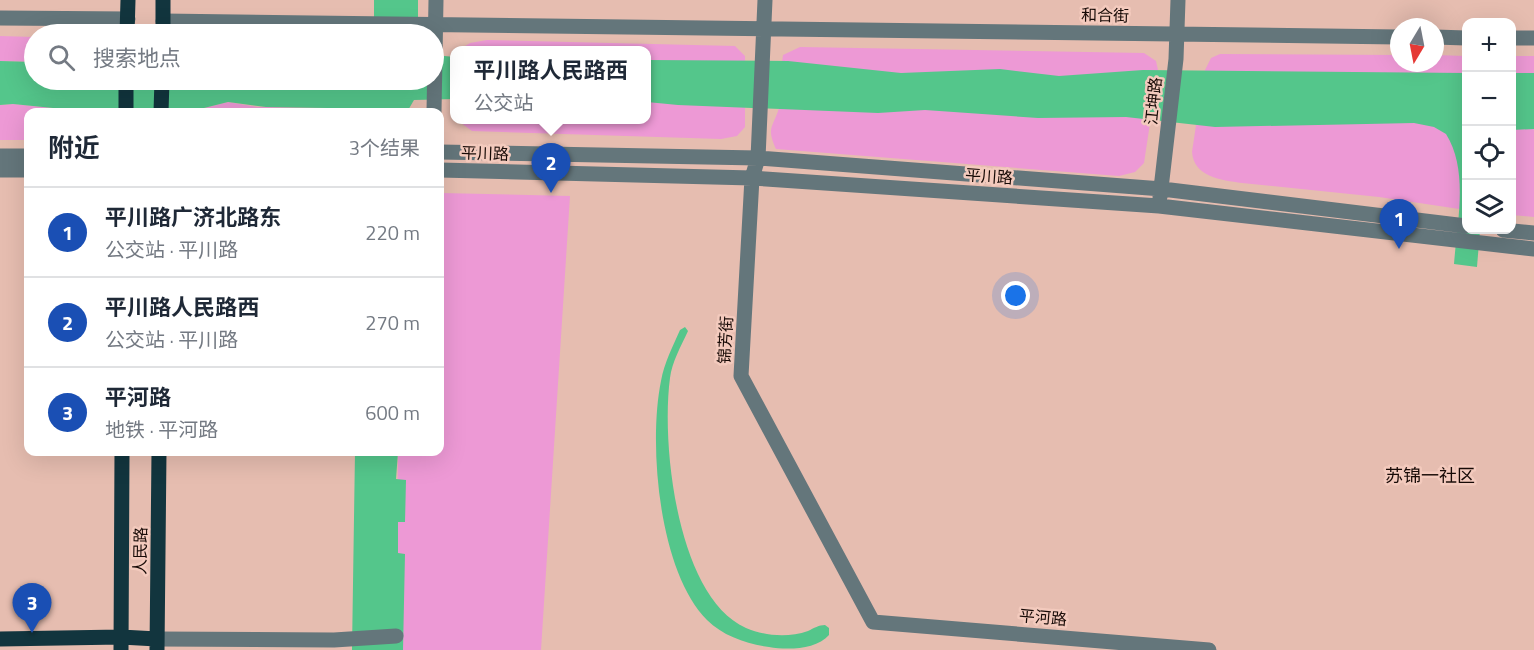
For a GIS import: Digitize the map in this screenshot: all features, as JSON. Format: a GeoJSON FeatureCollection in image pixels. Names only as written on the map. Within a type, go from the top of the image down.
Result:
{"type":"FeatureCollection","features":[{"type":"Feature","properties":{"kind":"main road"},"geometry":{"type":"LineString","coordinates":[[128,0],[128,24]]}},
{"type":"Feature","properties":{"kind":"main road"},"geometry":{"type":"LineString","coordinates":[[163,0],[163,24]]}},
{"type":"Feature","properties":{"kind":"main road"},"geometry":{"type":"LineString","coordinates":[[126,90],[126,108]]}},
{"type":"Feature","properties":{"kind":"main road"},"geometry":{"type":"LineString","coordinates":[[161,108],[162,90]]}},
{"type":"Feature","properties":{"kind":"main road","name":"人民路"},"geometry":{"type":"LineString","coordinates":[[121,643],[122,456]]}},
{"type":"Feature","properties":{"kind":"main road","name":"人民路"},"geometry":{"type":"LineString","coordinates":[[157,645],[159,456]]}},
{"type":"Feature","properties":{"kind":"main road"},"geometry":{"type":"LineString","coordinates":[[0,639],[157,645]]}},
{"type":"Feature","properties":{"kind":"street"},"geometry":{"type":"LineString","coordinates":[[430,24],[436,0]]}},
{"type":"Feature","properties":{"kind":"street","name":"锦芳街"},"geometry":{"type":"LineString","coordinates":[[765,0],[758,158],[752,178],[741,376],[873,622]]}},
{"type":"Feature","properties":{"kind":"street","name":"江坤路"},"geometry":{"type":"LineString","coordinates":[[1159,206],[1176,59],[1178,0]]}},
{"type":"Feature","properties":{"kind":"street"},"geometry":{"type":"LineString","coordinates":[[0,18],[85,24]]}},
{"type":"Feature","properties":{"kind":"street","name":"和合街"},"geometry":{"type":"LineString","coordinates":[[444,25],[1390,37]]}},
{"type":"Feature","properties":{"kind":"street"},"geometry":{"type":"LineString","coordinates":[[1444,37],[1462,38]]}},
{"type":"Feature","properties":{"kind":"street"},"geometry":{"type":"LineString","coordinates":[[1516,38],[1534,38]]}},
{"type":"Feature","properties":{"kind":"street"},"geometry":{"type":"LineString","coordinates":[[435,90],[435,108]]}},
{"type":"Feature","properties":{"kind":"street","name":"平川路"},"geometry":{"type":"LineString","coordinates":[[444,152],[758,158],[1162,189],[1448,232],[1487,244],[1534,249]]}},
{"type":"Feature","properties":{"kind":"street"},"geometry":{"type":"LineString","coordinates":[[0,156],[24,156]]}},
{"type":"Feature","properties":{"kind":"street"},"geometry":{"type":"LineString","coordinates":[[0,170],[24,170]]}},
{"type":"Feature","properties":{"kind":"street","name":"平川路"},"geometry":{"type":"LineString","coordinates":[[444,170],[752,178],[1159,206],[1448,232],[1462,228]]}},
{"type":"Feature","properties":{"kind":"street"},"geometry":{"type":"LineString","coordinates":[[1516,231],[1534,232]]}},
{"type":"Feature","properties":{"kind":"street","name":"平河路"},"geometry":{"type":"LineString","coordinates":[[873,622],[1092,645],[1209,650]]}},
{"type":"Feature","properties":{"kind":"street"},"geometry":{"type":"LineString","coordinates":[[157,645],[396,636]]}},
{"type":"Feature","properties":{"kind":"shaded area"},"geometry":{"type":"Polygon","coordinates":[[[374,0],[418,0],[418,24],[374,24],[374,0]]]}},
{"type":"Feature","properties":{"kind":"shaded area"},"geometry":{"type":"Polygon","coordinates":[[[0,36],[24,37],[24,62],[0,61],[0,36]]]}},
{"type":"Feature","properties":{"kind":"shaded area"},"geometry":{"type":"Polygon","coordinates":[[[487,40],[735,46],[745,56],[745,127],[737,136],[721,139],[472,131],[462,124],[651,124],[651,46],[465,46],[487,40]]]}},
{"type":"Feature","properties":{"kind":"shaded area"},"geometry":{"type":"Polygon","coordinates":[[[800,47],[1144,53],[1156,61],[1158,70],[1144,163],[1135,172],[1119,176],[776,149],[771,132],[780,102],[783,55],[800,47]]]}},
{"type":"Feature","properties":{"kind":"shaded area"},"geometry":{"type":"Polygon","coordinates":[[[1220,54],[1390,55],[1390,72],[1444,72],[1444,55],[1462,56],[1462,209],[1379,197],[1234,182],[1203,172],[1194,160],[1192,152],[1204,72],[1211,58],[1220,54]]]}},
{"type":"Feature","properties":{"kind":"shaded area"},"geometry":{"type":"Polygon","coordinates":[[[444,56],[450,57],[450,99],[414,100],[409,108],[266,107],[228,102],[204,108],[53,108],[0,105],[0,61],[24,62],[24,90],[444,90],[444,56]]]}},
{"type":"Feature","properties":{"kind":"shaded area"},"geometry":{"type":"Polygon","coordinates":[[[1516,56],[1534,56],[1534,217],[1516,215],[1516,56]]]}},
{"type":"Feature","properties":{"kind":"shaded area"},"geometry":{"type":"Polygon","coordinates":[[[651,60],[788,61],[901,73],[1000,69],[1059,76],[1143,70],[1462,73],[1462,234],[1480,234],[1477,267],[1454,264],[1460,197],[1457,164],[1446,134],[1434,127],[1414,123],[1215,127],[1126,117],[1038,118],[925,110],[878,113],[651,102],[651,60]]]}},
{"type":"Feature","properties":{"kind":"shaded area"},"geometry":{"type":"Polygon","coordinates":[[[1516,73],[1534,73],[1534,129],[1516,130],[1516,73]]]}},
{"type":"Feature","properties":{"kind":"shaded area"},"geometry":{"type":"Polygon","coordinates":[[[228,102],[257,107],[327,108],[204,108],[228,102]]]}},
{"type":"Feature","properties":{"kind":"shaded area"},"geometry":{"type":"Polygon","coordinates":[[[0,105],[53,108],[24,108],[24,140],[0,140],[0,105]]]}},
{"type":"Feature","properties":{"kind":"shaded area"},"geometry":{"type":"Polygon","coordinates":[[[444,193],[570,196],[541,650],[396,650],[398,456],[444,456],[444,193]]]}},
{"type":"Feature","properties":{"kind":"shaded area"},"geometry":{"type":"Polygon","coordinates":[[[685,327],[688,331],[670,378],[668,441],[679,516],[689,553],[704,585],[723,611],[746,628],[761,633],[785,635],[825,625],[829,628],[829,635],[817,644],[801,648],[776,648],[752,644],[728,635],[707,620],[691,599],[678,571],[668,540],[661,506],[656,439],[657,408],[662,374],[680,330],[685,327]]]}},
{"type":"Feature","properties":{"kind":"shaded area"},"geometry":{"type":"Polygon","coordinates":[[[355,456],[398,456],[396,479],[406,480],[405,522],[398,522],[398,553],[405,554],[403,650],[352,650],[355,456]]]}},
{"type":"Feature","properties":{"kind":"place","name":"平川路人民路西"},"geometry":{"type":"Point","coordinates":[551,193]}},
{"type":"Feature","properties":{"kind":"place","name":"平川路广济北路东"},"geometry":{"type":"Point","coordinates":[1399,249]}},
{"type":"Feature","properties":{"kind":"place","name":"平河路"},"geometry":{"type":"Point","coordinates":[32,633]}},
{"type":"Feature","properties":{"kind":"district","name":"苏锦一社区"},"geometry":{"type":"Point","coordinates":[1430,475]}}]}
